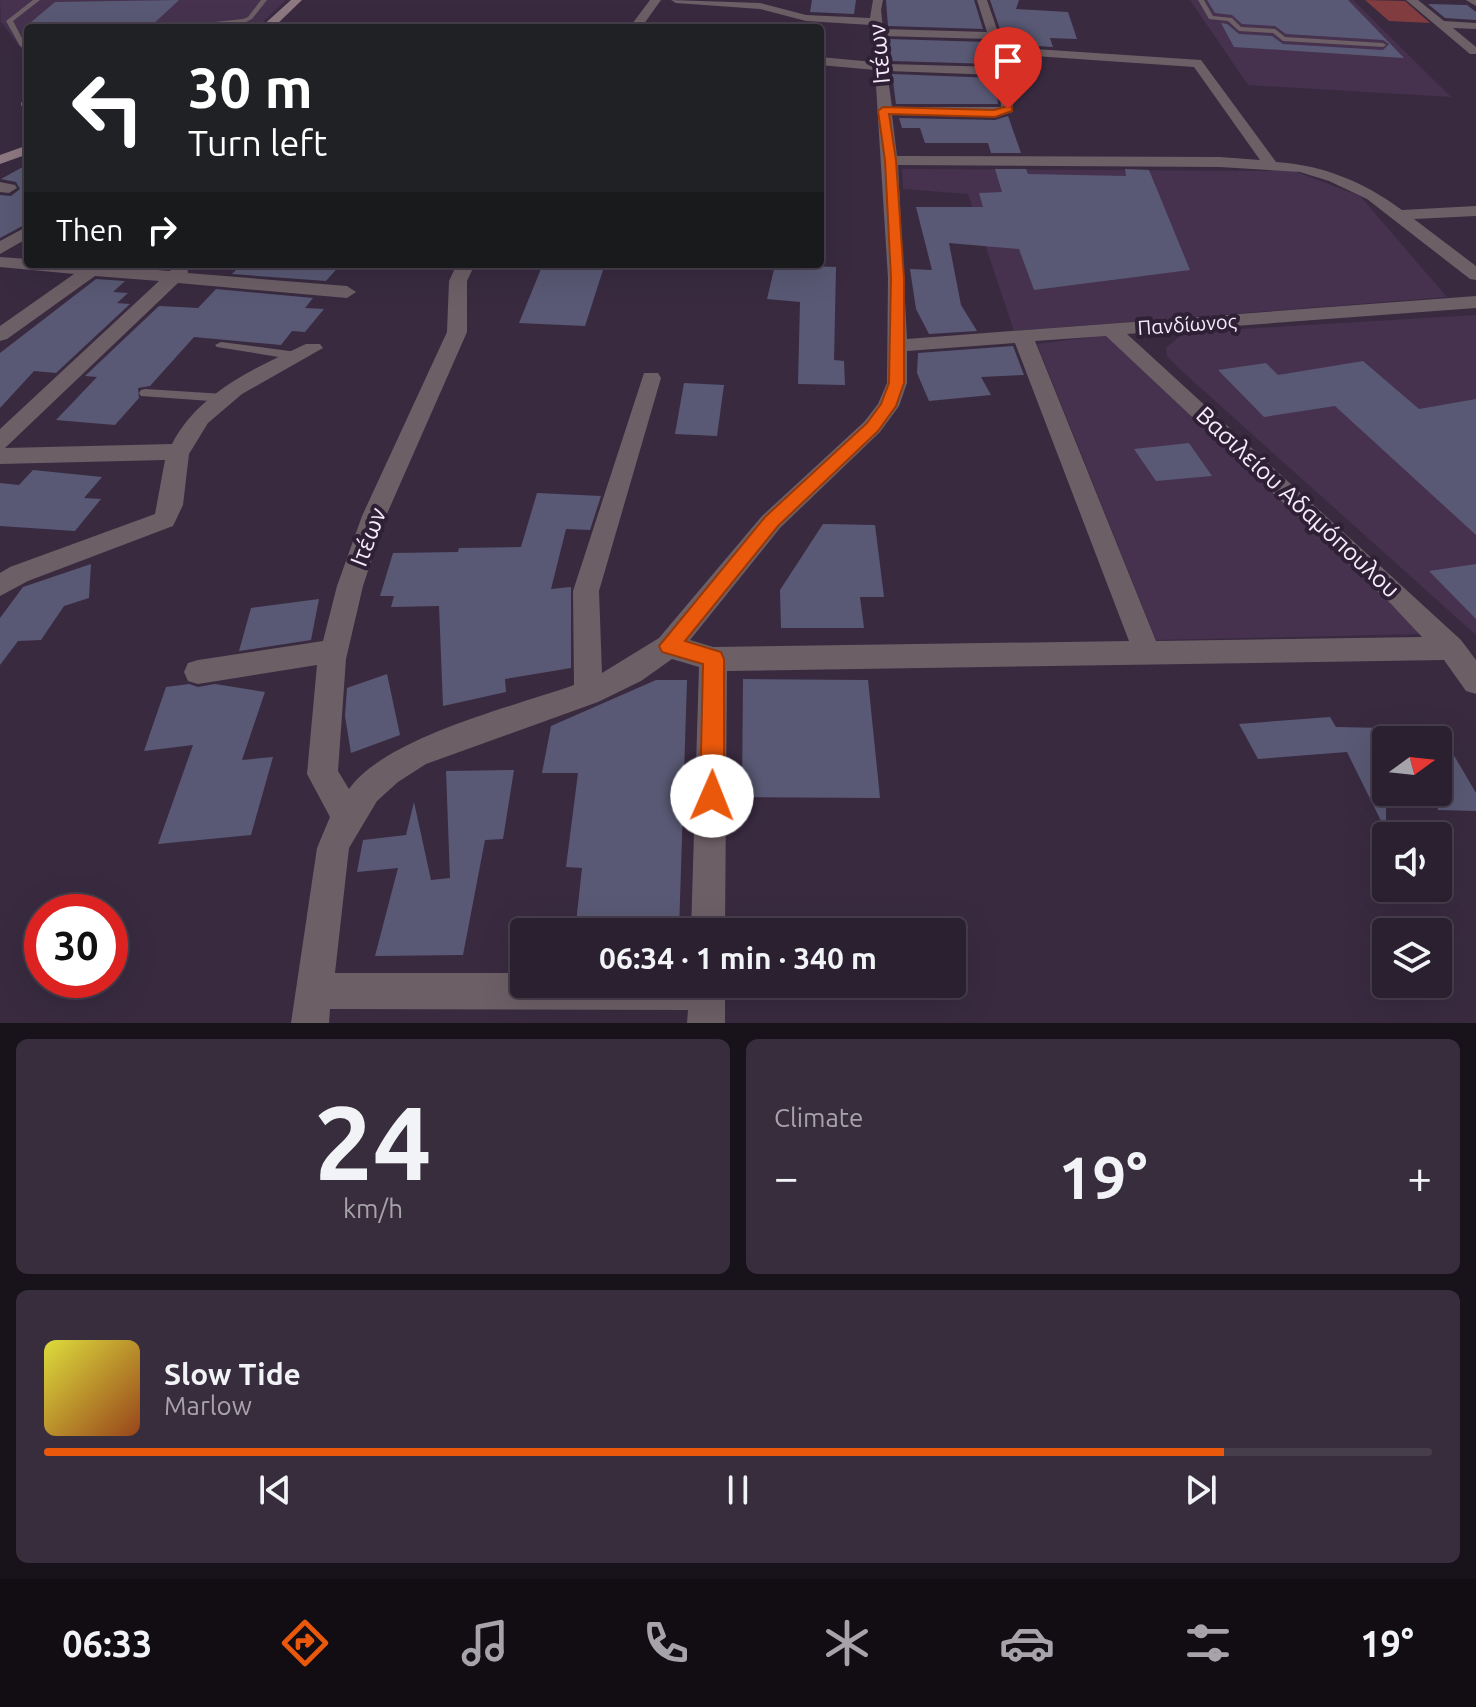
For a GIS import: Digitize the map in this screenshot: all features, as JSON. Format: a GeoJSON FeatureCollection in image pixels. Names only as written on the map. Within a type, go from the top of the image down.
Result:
{"type":"FeatureCollection","features":[{"type":"Feature","properties":{"kind":"street"},"geometry":{"type":"LineString","coordinates":[[270,24],[297,0]]}},
{"type":"Feature","properties":{"kind":"street"},"geometry":{"type":"LineString","coordinates":[[638,24],[656,0]]}},
{"type":"Feature","properties":{"kind":"street"},"geometry":{"type":"LineString","coordinates":[[676,0],[760,6],[806,18],[878,18],[997,43],[1197,63],[1270,164]]}},
{"type":"Feature","properties":{"kind":"street"},"geometry":{"type":"LineString","coordinates":[[883,111],[1004,112],[1008,109],[1004,71],[982,0]]}},
{"type":"Feature","properties":{"kind":"street"},"geometry":{"type":"LineString","coordinates":[[1411,0],[1474,51]]}},
{"type":"Feature","properties":{"kind":"street","name":"Ιτέων"},"geometry":{"type":"LineString","coordinates":[[311,1007],[333,848],[348,817],[366,791],[387,772],[416,754],[588,693],[631,672],[669,646],[771,522],[872,427],[892,398],[897,383],[898,346],[890,160],[883,111],[878,18]]}},
{"type":"Feature","properties":{"kind":"street"},"geometry":{"type":"LineString","coordinates":[[1440,24],[1476,26]]}},
{"type":"Feature","properties":{"kind":"street"},"geometry":{"type":"LineString","coordinates":[[824,61],[1004,71]]}},
{"type":"Feature","properties":{"kind":"street"},"geometry":{"type":"LineString","coordinates":[[0,160],[24,151]]}},
{"type":"Feature","properties":{"kind":"street"},"geometry":{"type":"LineString","coordinates":[[890,160],[1270,164],[1301,168],[1334,178],[1373,196],[1476,275]]}},
{"type":"Feature","properties":{"kind":"street"},"geometry":{"type":"LineString","coordinates":[[1400,215],[1476,211]]}},
{"type":"Feature","properties":{"kind":"street"},"geometry":{"type":"LineString","coordinates":[[0,249],[24,234]]}},
{"type":"Feature","properties":{"kind":"street"},"geometry":{"type":"LineString","coordinates":[[0,262],[24,264]]}},
{"type":"Feature","properties":{"kind":"street"},"geometry":{"type":"LineString","coordinates":[[68,268],[181,271],[347,292]]}},
{"type":"Feature","properties":{"kind":"street","name":"Ιτέων"},"geometry":{"type":"LineString","coordinates":[[348,817],[322,774],[334,651],[350,586],[374,516],[457,332],[458,281],[464,268]]}},
{"type":"Feature","properties":{"kind":"street"},"geometry":{"type":"LineString","coordinates":[[0,335],[91,270]]}},
{"type":"Feature","properties":{"kind":"street"},"geometry":{"type":"LineString","coordinates":[[0,442],[181,271]]}},
{"type":"Feature","properties":{"kind":"street","name":"Πανδίωνος"},"geometry":{"type":"LineString","coordinates":[[898,346],[1476,302]]}},
{"type":"Feature","properties":{"kind":"street","name":"Βασιλείου Αδαμόπουλου"},"geometry":{"type":"LineString","coordinates":[[1111,330],[1451,648],[1476,682]]}},
{"type":"Feature","properties":{"kind":"street"},"geometry":{"type":"LineString","coordinates":[[1023,337],[1147,652]]}},
{"type":"Feature","properties":{"kind":"street"},"geometry":{"type":"LineString","coordinates":[[0,586],[19,574],[164,520],[171,505],[179,452],[197,425],[224,398],[305,352]]}},
{"type":"Feature","properties":{"kind":"street"},"geometry":{"type":"LineString","coordinates":[[588,693],[586,591],[651,378]]}},
{"type":"Feature","properties":{"kind":"street"},"geometry":{"type":"LineString","coordinates":[[0,456],[179,452]]}},
{"type":"Feature","properties":{"kind":"street"},"geometry":{"type":"LineString","coordinates":[[669,646],[713,659],[1451,648]]}},
{"type":"Feature","properties":{"kind":"street"},"geometry":{"type":"LineString","coordinates":[[198,672],[334,651]]}},
{"type":"Feature","properties":{"kind":"street"},"geometry":{"type":"LineString","coordinates":[[708,918],[713,659]]}},
{"type":"Feature","properties":{"kind":"street"},"geometry":{"type":"LineString","coordinates":[[311,1007],[706,1000]]}},
{"type":"Feature","properties":{"kind":"lane"},"geometry":{"type":"LineString","coordinates":[[24,46],[9,21],[37,0]]}},
{"type":"Feature","properties":{"kind":"lane"},"geometry":{"type":"LineString","coordinates":[[208,24],[244,21],[264,0]]}},
{"type":"Feature","properties":{"kind":"lane"},"geometry":{"type":"LineString","coordinates":[[1201,0],[1211,18],[1230,19],[1239,29],[1275,31],[1283,39],[1383,45]]}},
{"type":"Feature","properties":{"kind":"lane"},"geometry":{"type":"LineString","coordinates":[[221,345],[305,352]]}},
{"type":"Feature","properties":{"kind":"lane"},"geometry":{"type":"LineString","coordinates":[[145,393],[224,398]]}},
{"type":"Feature","properties":{"kind":"shaded area"},"geometry":{"type":"Polygon","coordinates":[[[0,0],[286,0],[261,24],[24,24],[24,51],[1,22],[0,0]]]}},
{"type":"Feature","properties":{"kind":"shaded area"},"geometry":{"type":"Polygon","coordinates":[[[1190,0],[1353,0],[1451,97],[1248,85],[1190,0]]]}},
{"type":"Feature","properties":{"kind":"shaded area"},"geometry":{"type":"Polygon","coordinates":[[[1365,0],[1405,1],[1430,23],[1389,21],[1365,0]]]}},
{"type":"Feature","properties":{"kind":"shaded area"},"geometry":{"type":"Polygon","coordinates":[[[902,169],[1294,171],[1360,196],[1447,297],[1014,331],[968,194],[903,189],[902,169]]]}},
{"type":"Feature","properties":{"kind":"shaded area"},"geometry":{"type":"Polygon","coordinates":[[[1476,315],[1476,635],[1184,373],[1167,356],[1166,348],[1180,336],[1193,332],[1476,315]]]}},
{"type":"Feature","properties":{"kind":"shaded area"},"geometry":{"type":"Polygon","coordinates":[[[1109,335],[1422,634],[1156,640],[1037,344],[1109,335]]]}},
{"type":"Feature","properties":{"kind":"building"},"geometry":{"type":"Polygon","coordinates":[[[179,0],[153,24],[29,24],[55,2],[179,0]]]}},
{"type":"Feature","properties":{"kind":"building"},"geometry":{"type":"Polygon","coordinates":[[[812,0],[856,0],[854,14],[810,12],[812,0]]]}},
{"type":"Feature","properties":{"kind":"building"},"geometry":{"type":"Polygon","coordinates":[[[886,0],[974,0],[983,29],[888,26],[886,0]]]}},
{"type":"Feature","properties":{"kind":"building"},"geometry":{"type":"Polygon","coordinates":[[[990,0],[1019,0],[1016,9],[1068,12],[1077,39],[1050,38],[1053,47],[1005,44],[990,0]]]}},
{"type":"Feature","properties":{"kind":"building"},"geometry":{"type":"Polygon","coordinates":[[[1207,0],[1348,0],[1404,58],[1234,47],[1221,23],[1239,34],[1272,36],[1283,44],[1383,50],[1389,44],[1383,40],[1286,34],[1275,26],[1242,24],[1232,15],[1215,13],[1207,0]]]}},
{"type":"Feature","properties":{"kind":"building"},"geometry":{"type":"Polygon","coordinates":[[[1428,4],[1467,5],[1476,12],[1476,20],[1445,18],[1428,4]]]}},
{"type":"Feature","properties":{"kind":"building"},"geometry":{"type":"Polygon","coordinates":[[[889,39],[987,42],[993,64],[891,61],[889,39]]]}},
{"type":"Feature","properties":{"kind":"building"},"geometry":{"type":"Polygon","coordinates":[[[892,74],[995,78],[998,104],[896,104],[892,74]]]}},
{"type":"Feature","properties":{"kind":"building"},"geometry":{"type":"Polygon","coordinates":[[[1008,116],[1021,153],[991,153],[988,143],[925,143],[920,128],[902,128],[899,118],[995,120],[1008,116]]]}},
{"type":"Feature","properties":{"kind":"building"},"geometry":{"type":"Polygon","coordinates":[[[24,166],[24,225],[0,238],[0,195],[11,196],[20,189],[16,182],[1,179],[24,166]]]}},
{"type":"Feature","properties":{"kind":"building"},"geometry":{"type":"Polygon","coordinates":[[[995,169],[1026,169],[1028,174],[1126,176],[1125,169],[1149,170],[1190,270],[1034,290],[1019,249],[949,243],[961,305],[977,331],[929,334],[916,309],[910,269],[932,270],[916,207],[983,207],[979,193],[1002,192],[995,169]]]}},
{"type":"Feature","properties":{"kind":"building"},"geometry":{"type":"Polygon","coordinates":[[[836,267],[834,360],[844,361],[845,385],[798,384],[800,302],[767,299],[774,268],[836,267]]]}},
{"type":"Feature","properties":{"kind":"building"},"geometry":{"type":"Polygon","coordinates":[[[238,268],[337,268],[326,281],[232,274],[238,268]]]}},
{"type":"Feature","properties":{"kind":"building"},"geometry":{"type":"Polygon","coordinates":[[[541,268],[604,268],[585,326],[519,323],[541,268]]]}},
{"type":"Feature","properties":{"kind":"building"},"geometry":{"type":"Polygon","coordinates":[[[96,279],[125,281],[113,292],[128,293],[117,303],[130,304],[56,373],[34,371],[0,408],[0,353],[96,279]]]}},
{"type":"Feature","properties":{"kind":"building"},"geometry":{"type":"Polygon","coordinates":[[[216,289],[313,298],[305,308],[324,309],[305,332],[292,331],[281,345],[194,337],[150,386],[138,388],[139,398],[115,425],[56,420],[97,377],[85,376],[159,306],[198,308],[216,289]]]}},
{"type":"Feature","properties":{"kind":"building"},"geometry":{"type":"Polygon","coordinates":[[[1013,346],[1024,375],[981,377],[991,395],[929,401],[917,373],[918,353],[1013,346]]]}},
{"type":"Feature","properties":{"kind":"building"},"geometry":{"type":"Polygon","coordinates":[[[1363,361],[1419,409],[1476,399],[1476,535],[1335,406],[1264,417],[1218,370],[1266,363],[1278,375],[1363,361]]]}},
{"type":"Feature","properties":{"kind":"building"},"geometry":{"type":"Polygon","coordinates":[[[684,383],[724,385],[717,436],[675,434],[684,383]]]}},
{"type":"Feature","properties":{"kind":"building"},"geometry":{"type":"Polygon","coordinates":[[[1189,443],[1212,476],[1156,481],[1134,449],[1189,443]]]}},
{"type":"Feature","properties":{"kind":"building"},"geometry":{"type":"Polygon","coordinates":[[[33,470],[102,477],[84,498],[101,499],[75,531],[0,526],[0,483],[19,485],[33,470]]]}},
{"type":"Feature","properties":{"kind":"building"},"geometry":{"type":"Polygon","coordinates":[[[537,493],[601,496],[590,530],[566,529],[551,589],[571,587],[571,668],[505,679],[506,692],[443,706],[439,606],[391,607],[394,596],[380,596],[393,553],[521,547],[537,493]]]}},
{"type":"Feature","properties":{"kind":"building"},"geometry":{"type":"Polygon","coordinates":[[[823,524],[875,525],[884,597],[860,597],[864,628],[781,628],[780,590],[823,524]]]}},
{"type":"Feature","properties":{"kind":"building"},"geometry":{"type":"Polygon","coordinates":[[[91,564],[89,598],[64,606],[41,640],[18,641],[0,665],[0,618],[23,587],[91,564]]]}},
{"type":"Feature","properties":{"kind":"building"},"geometry":{"type":"Polygon","coordinates":[[[1476,564],[1476,619],[1429,571],[1476,564]]]}},
{"type":"Feature","properties":{"kind":"building"},"geometry":{"type":"Polygon","coordinates":[[[319,599],[311,640],[239,651],[251,608],[319,599]]]}},
{"type":"Feature","properties":{"kind":"building"},"geometry":{"type":"Polygon","coordinates":[[[387,674],[400,735],[351,753],[345,716],[347,688],[387,674]]]}},
{"type":"Feature","properties":{"kind":"building"},"geometry":{"type":"Polygon","coordinates":[[[743,679],[868,680],[880,798],[742,797],[743,679]]]}},
{"type":"Feature","properties":{"kind":"building"},"geometry":{"type":"Polygon","coordinates":[[[656,680],[687,680],[679,918],[577,918],[582,868],[566,867],[578,773],[542,773],[551,726],[656,680]]]}},
{"type":"Feature","properties":{"kind":"building"},"geometry":{"type":"Polygon","coordinates":[[[189,684],[198,687],[215,684],[265,692],[242,760],[273,757],[251,835],[158,844],[193,745],[144,751],[166,687],[189,684]]]}},
{"type":"Feature","properties":{"kind":"building"},"geometry":{"type":"Polygon","coordinates":[[[1330,717],[1336,727],[1372,728],[1372,803],[1347,752],[1258,759],[1239,724],[1330,717]]]}},
{"type":"Feature","properties":{"kind":"building"},"geometry":{"type":"Polygon","coordinates":[[[1452,752],[1476,793],[1476,811],[1438,810],[1438,806],[1452,806],[1452,752]]]}},
{"type":"Feature","properties":{"kind":"building"},"geometry":{"type":"Polygon","coordinates":[[[514,770],[503,839],[485,840],[463,955],[375,956],[398,868],[357,872],[363,840],[406,835],[414,802],[431,880],[450,878],[446,771],[514,770]]]}},
{"type":"Feature","properties":{"kind":"building"},"geometry":{"type":"Polygon","coordinates":[[[1374,806],[1386,806],[1386,822],[1382,822],[1374,806]]]}},
{"type":"Feature","properties":{"kind":"route"},"geometry":{"type":"LineString","coordinates":[[712,796],[713,659],[669,646],[771,522],[872,427],[888,406],[897,383],[897,278],[890,160],[883,111],[995,113],[1008,109]]}}]}
